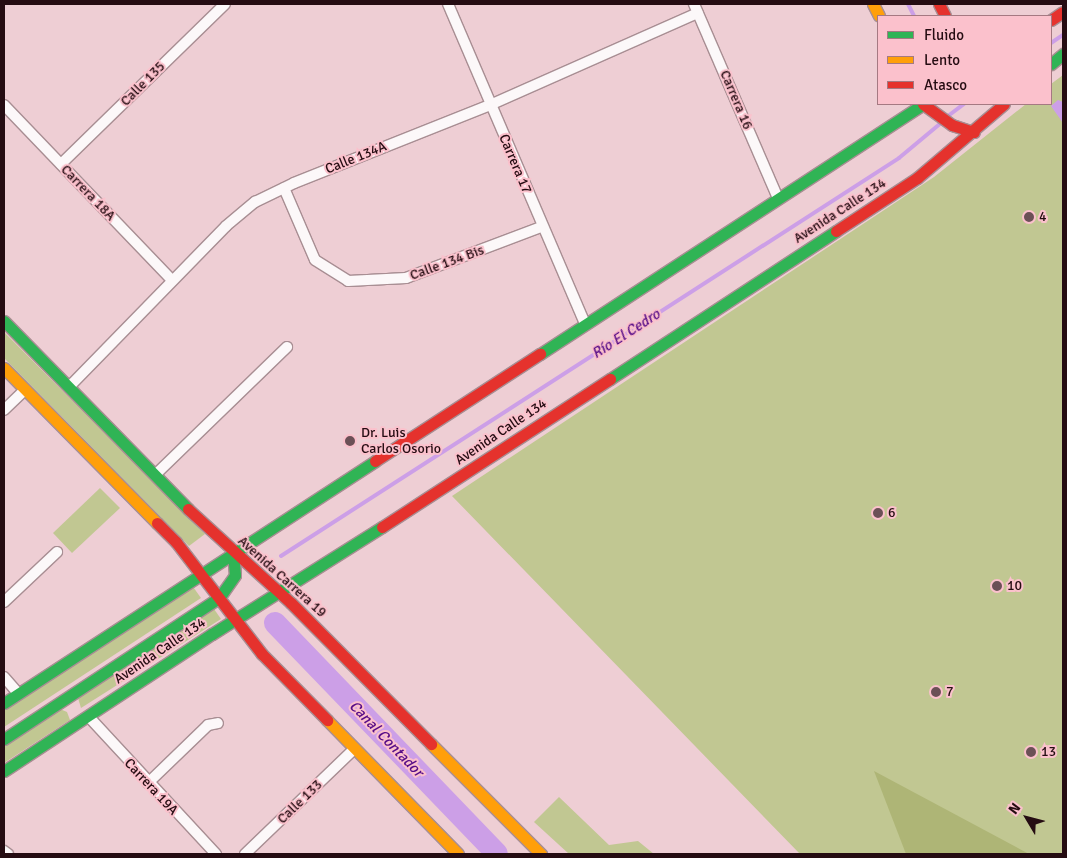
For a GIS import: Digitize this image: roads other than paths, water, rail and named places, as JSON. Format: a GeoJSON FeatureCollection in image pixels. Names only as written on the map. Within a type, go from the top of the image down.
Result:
{"type":"FeatureCollection","features":[{"type":"Feature","properties":{"kind":"main road"},"geometry":{"type":"LineString","coordinates":[[1052,19],[1063,12]]}},
{"type":"Feature","properties":{"kind":"main road"},"geometry":{"type":"LineString","coordinates":[[1052,63],[1063,54]]}},
{"type":"Feature","properties":{"kind":"main road","name":"Avenida Calle 134"},"geometry":{"type":"LineString","coordinates":[[4,771],[917,178],[974,132],[988,109],[1001,105]]}},
{"type":"Feature","properties":{"kind":"main road"},"geometry":{"type":"LineString","coordinates":[[4,702],[777,196],[927,107],[952,125],[974,132]]}},
{"type":"Feature","properties":{"kind":"main road","name":"Avenida Carrera 19"},"geometry":{"type":"LineString","coordinates":[[4,321],[155,475],[233,552],[280,592],[539,853]]}},
{"type":"Feature","properties":{"kind":"main road"},"geometry":{"type":"LineString","coordinates":[[4,368],[176,542],[262,654],[458,854]]}},
{"type":"Feature","properties":{"kind":"main road"},"geometry":{"type":"LineString","coordinates":[[4,739],[219,598],[235,575],[233,552]]}},
{"type":"Feature","properties":{"kind":"main road"},"geometry":{"type":"LineString","coordinates":[[62,701],[89,717]]}},
{"type":"Feature","properties":{"kind":"street","name":"Calle 135"},"geometry":{"type":"LineString","coordinates":[[61,164],[225,4]]}},
{"type":"Feature","properties":{"kind":"street","name":"Carrera 17"},"geometry":{"type":"LineString","coordinates":[[448,4],[541,227],[584,323]]}},
{"type":"Feature","properties":{"kind":"street","name":"Calle 134A"},"geometry":{"type":"LineString","coordinates":[[69,387],[226,226],[255,202],[284,188],[490,105],[696,8]]}},
{"type":"Feature","properties":{"kind":"street","name":"Carrera 16"},"geometry":{"type":"LineString","coordinates":[[696,8],[777,196]]}},
{"type":"Feature","properties":{"kind":"street","name":"Carrera 18A"},"geometry":{"type":"LineString","coordinates":[[4,105],[172,280]]}},
{"type":"Feature","properties":{"kind":"street","name":"Calle 134 Bis"},"geometry":{"type":"LineString","coordinates":[[284,188],[315,260],[348,281],[406,278],[541,227]]}},
{"type":"Feature","properties":{"kind":"street"},"geometry":{"type":"LineString","coordinates":[[155,475],[287,348]]}},
{"type":"Feature","properties":{"kind":"street"},"geometry":{"type":"LineString","coordinates":[[4,410],[25,390]]}},
{"type":"Feature","properties":{"kind":"street"},"geometry":{"type":"LineString","coordinates":[[4,602],[57,552]]}},
{"type":"Feature","properties":{"kind":"street"},"geometry":{"type":"LineString","coordinates":[[4,677],[18,693]]}},
{"type":"Feature","properties":{"kind":"street","name":"Carrera 19A"},"geometry":{"type":"LineString","coordinates":[[89,717],[148,783],[216,854]]}},
{"type":"Feature","properties":{"kind":"street"},"geometry":{"type":"LineString","coordinates":[[148,783],[208,725],[218,723]]}},
{"type":"Feature","properties":{"kind":"street","name":"Calle 133"},"geometry":{"type":"LineString","coordinates":[[245,854],[354,749]]}},
{"type":"Feature","properties":{"kind":"street"},"geometry":{"type":"LineString","coordinates":[[4,851],[8,854]]}},
{"type":"Feature","properties":{"kind":"waterway"},"geometry":{"type":"LineString","coordinates":[[908,4],[914,15]]}},
{"type":"Feature","properties":{"kind":"waterway","name":"Río El Cedro"},"geometry":{"type":"LineString","coordinates":[[1052,42],[1063,35]]}},
{"type":"Feature","properties":{"kind":"waterway","name":"Río El Cedro"},"geometry":{"type":"LineString","coordinates":[[948,116],[963,105]]}},
{"type":"Feature","properties":{"kind":"waterway","name":"Río El Cedro"},"geometry":{"type":"LineString","coordinates":[[281,556],[899,158],[941,123]]}},
{"type":"Feature","properties":{"kind":"waterway","name":"Canal Contador"},"geometry":{"type":"LineString","coordinates":[[275,623],[497,854]]}},
{"type":"Feature","properties":{"kind":"place","name":"4"},"geometry":{"type":"Point","coordinates":[1029,217]}},
{"type":"Feature","properties":{"kind":"place","name":"Dr. Luis Carlos Osorio"},"geometry":{"type":"Point","coordinates":[350,441]}},
{"type":"Feature","properties":{"kind":"place","name":"6"},"geometry":{"type":"Point","coordinates":[878,513]}},
{"type":"Feature","properties":{"kind":"place","name":"10"},"geometry":{"type":"Point","coordinates":[997,586]}},
{"type":"Feature","properties":{"kind":"place","name":"7"},"geometry":{"type":"Point","coordinates":[936,692]}},
{"type":"Feature","properties":{"kind":"place","name":"13"},"geometry":{"type":"Point","coordinates":[1031,752]}}]}
